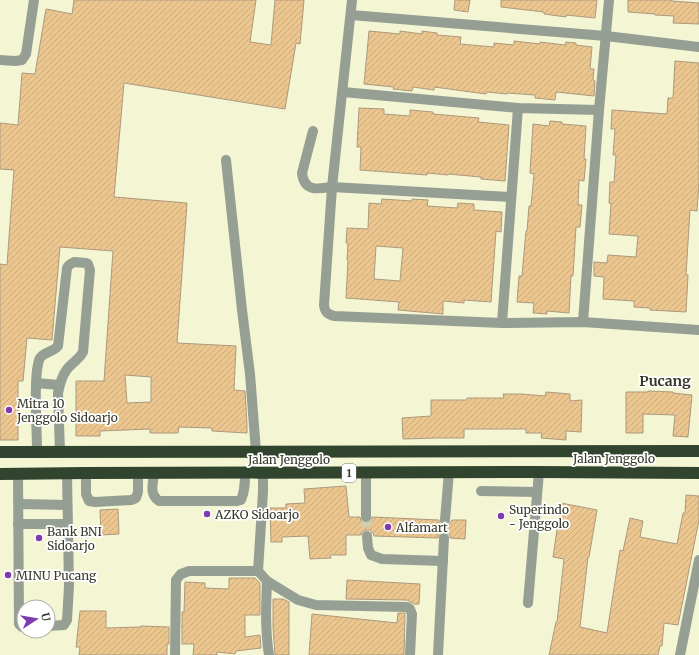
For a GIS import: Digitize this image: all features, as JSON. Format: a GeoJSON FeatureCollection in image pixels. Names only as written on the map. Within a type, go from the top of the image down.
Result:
{"type":"FeatureCollection","features":[{"type":"Feature","properties":{"kind":"highway","name":"Jalan Jenggolo"},"geometry":{"type":"LineString","coordinates":[[0,452],[699,451]]}},
{"type":"Feature","properties":{"kind":"highway","name":"Jalan Jenggolo"},"geometry":{"type":"LineString","coordinates":[[0,474],[366,472],[699,473]]}},
{"type":"Feature","properties":{"kind":"street"},"geometry":{"type":"LineString","coordinates":[[0,60],[22,60],[26,54],[34,0]]}},
{"type":"Feature","properties":{"kind":"street"},"geometry":{"type":"LineString","coordinates":[[352,0],[332,187],[324,305],[324,310],[327,314],[334,316],[502,323],[583,322],[699,330]]}},
{"type":"Feature","properties":{"kind":"street"},"geometry":{"type":"LineString","coordinates":[[583,322],[608,0]]}},
{"type":"Feature","properties":{"kind":"street"},"geometry":{"type":"LineString","coordinates":[[351,15],[606,36],[699,47]]}},
{"type":"Feature","properties":{"kind":"street"},"geometry":{"type":"LineString","coordinates":[[343,92],[518,108],[599,110]]}},
{"type":"Feature","properties":{"kind":"street"},"geometry":{"type":"LineString","coordinates":[[502,323],[518,108]]}},
{"type":"Feature","properties":{"kind":"street"},"geometry":{"type":"LineString","coordinates":[[312,132],[302,173],[305,183],[313,188],[332,187],[512,197]]}},
{"type":"Feature","properties":{"kind":"street"},"geometry":{"type":"LineString","coordinates":[[226,160],[250,374],[256,452]]}},
{"type":"Feature","properties":{"kind":"street"},"geometry":{"type":"LineString","coordinates":[[37,452],[36,383],[40,357],[58,346],[67,268],[74,262],[86,263],[88,264],[90,270],[83,352],[65,372],[59,385],[58,400],[60,452]]}},
{"type":"Feature","properties":{"kind":"street"},"geometry":{"type":"LineString","coordinates":[[36,383],[59,385]]}},
{"type":"Feature","properties":{"kind":"street"},"geometry":{"type":"LineString","coordinates":[[366,472],[366,517]]}},
{"type":"Feature","properties":{"kind":"street"},"geometry":{"type":"LineString","coordinates":[[445,520],[448,472]]}},
{"type":"Feature","properties":{"kind":"street"},"geometry":{"type":"LineString","coordinates":[[528,603],[539,472]]}},
{"type":"Feature","properties":{"kind":"street"},"geometry":{"type":"LineString","coordinates":[[56,626],[64,625],[67,620],[67,473]]}},
{"type":"Feature","properties":{"kind":"street"},"geometry":{"type":"LineString","coordinates":[[86,473],[86,494],[89,501],[95,502],[131,500],[136,498],[138,492],[138,473]]}},
{"type":"Feature","properties":{"kind":"street"},"geometry":{"type":"LineString","coordinates":[[154,473],[152,487],[154,498],[159,501],[241,500],[245,487],[246,473]]}},
{"type":"Feature","properties":{"kind":"street"},"geometry":{"type":"LineString","coordinates":[[263,473],[258,571],[267,581],[298,600],[316,604],[407,607],[410,609],[412,614],[410,655]]}},
{"type":"Feature","properties":{"kind":"street"},"geometry":{"type":"LineString","coordinates":[[18,474],[20,599]]}},
{"type":"Feature","properties":{"kind":"street"},"geometry":{"type":"LineString","coordinates":[[481,491],[537,492]]}},
{"type":"Feature","properties":{"kind":"street"},"geometry":{"type":"LineString","coordinates":[[19,504],[67,505]]}},
{"type":"Feature","properties":{"kind":"street"},"geometry":{"type":"LineString","coordinates":[[18,524],[67,524]]}},
{"type":"Feature","properties":{"kind":"street"},"geometry":{"type":"LineString","coordinates":[[367,536],[368,548],[371,555],[376,558],[443,561]]}},
{"type":"Feature","properties":{"kind":"street"},"geometry":{"type":"LineString","coordinates":[[438,655],[444,538]]}},
{"type":"Feature","properties":{"kind":"street"},"geometry":{"type":"LineString","coordinates":[[680,655],[699,560]]}},
{"type":"Feature","properties":{"kind":"street"},"geometry":{"type":"LineString","coordinates":[[175,655],[176,580],[181,574],[189,571],[258,571]]}},
{"type":"Feature","properties":{"kind":"street"},"geometry":{"type":"LineString","coordinates":[[267,581],[267,645],[269,655]]}},
{"type":"Feature","properties":{"kind":"building"},"geometry":{"type":"Polygon","coordinates":[[[74,0],[256,0],[250,42],[271,45],[275,0],[304,0],[300,44],[296,43],[285,109],[124,83],[114,197],[187,203],[177,343],[236,346],[234,390],[245,391],[247,433],[212,431],[212,428],[179,427],[178,433],[150,433],[150,429],[100,431],[100,436],[76,436],[76,381],[104,381],[113,251],[60,247],[52,340],[27,338],[23,381],[18,381],[18,440],[0,440],[0,264],[7,265],[14,170],[0,169],[0,123],[18,125],[22,73],[35,74],[46,9],[72,14],[74,0]],[[125,375],[127,403],[151,402],[151,377],[125,375]]]}},
{"type":"Feature","properties":{"kind":"building"},"geometry":{"type":"Polygon","coordinates":[[[455,0],[470,0],[468,12],[454,10],[455,0]]]}},
{"type":"Feature","properties":{"kind":"building"},"geometry":{"type":"Polygon","coordinates":[[[501,0],[597,0],[595,18],[566,15],[566,17],[544,14],[544,12],[501,7],[501,0]]]}},
{"type":"Feature","properties":{"kind":"building"},"geometry":{"type":"Polygon","coordinates":[[[628,0],[672,0],[699,3],[699,24],[673,23],[674,16],[628,12],[628,0]]]}},
{"type":"Feature","properties":{"kind":"building"},"geometry":{"type":"Polygon","coordinates":[[[369,31],[400,34],[400,31],[422,34],[422,31],[437,33],[437,35],[461,37],[460,44],[494,47],[494,43],[514,45],[514,41],[565,45],[566,42],[592,47],[590,69],[594,69],[594,96],[556,92],[555,100],[535,98],[535,95],[487,92],[486,94],[434,87],[434,90],[413,87],[412,91],[393,89],[394,87],[364,84],[369,31]]]}},
{"type":"Feature","properties":{"kind":"building"},"geometry":{"type":"Polygon","coordinates":[[[675,61],[699,63],[699,182],[697,211],[690,210],[686,275],[688,275],[686,312],[650,310],[650,308],[634,307],[634,301],[603,299],[604,277],[594,276],[594,262],[607,263],[608,255],[636,257],[638,236],[609,234],[611,203],[609,203],[610,182],[614,182],[616,155],[613,155],[615,129],[611,129],[612,110],[667,114],[668,98],[673,98],[675,61]]]}},
{"type":"Feature","properties":{"kind":"building"},"geometry":{"type":"Polygon","coordinates":[[[359,108],[384,109],[384,114],[410,116],[410,110],[433,112],[433,114],[479,118],[478,122],[509,125],[505,181],[448,174],[427,173],[427,175],[360,170],[361,147],[357,147],[359,108]]]}},
{"type":"Feature","properties":{"kind":"building"},"geometry":{"type":"Polygon","coordinates":[[[550,121],[562,122],[562,124],[586,126],[584,159],[586,159],[584,181],[579,180],[578,205],[582,205],[580,227],[576,227],[569,313],[547,311],[547,314],[533,313],[534,303],[517,302],[519,276],[522,276],[526,231],[529,206],[531,206],[534,174],[530,173],[533,124],[549,126],[550,121]]]}},
{"type":"Feature","properties":{"kind":"building"},"geometry":{"type":"Polygon","coordinates":[[[382,199],[412,201],[412,199],[428,200],[427,206],[457,208],[458,203],[474,204],[474,210],[502,212],[501,232],[496,231],[491,302],[464,300],[464,303],[443,301],[443,314],[398,310],[399,302],[346,298],[348,260],[348,243],[346,243],[347,228],[368,229],[369,203],[381,204],[382,199]],[[376,246],[374,279],[400,281],[403,248],[376,246]]]}},
{"type":"Feature","properties":{"kind":"building"},"geometry":{"type":"Polygon","coordinates":[[[546,392],[570,394],[570,401],[582,400],[581,432],[566,431],[566,440],[541,438],[542,433],[526,433],[526,429],[464,429],[464,438],[403,439],[402,418],[431,416],[431,400],[504,398],[503,394],[545,396],[546,392]]]}},
{"type":"Feature","properties":{"kind":"building"},"geometry":{"type":"Polygon","coordinates":[[[626,392],[673,392],[692,395],[688,437],[673,436],[675,415],[643,414],[643,433],[626,433],[626,392]]]}},
{"type":"Feature","properties":{"kind":"building"},"geometry":{"type":"Polygon","coordinates":[[[346,486],[349,517],[360,517],[361,521],[366,523],[370,522],[372,517],[439,520],[441,525],[445,526],[450,524],[452,520],[466,520],[465,539],[450,538],[448,533],[444,532],[439,534],[438,538],[374,536],[370,530],[366,530],[363,531],[361,535],[346,535],[346,555],[330,555],[331,558],[310,559],[308,536],[282,537],[282,542],[271,542],[270,508],[286,508],[286,504],[305,503],[304,489],[346,486]]]}},
{"type":"Feature","properties":{"kind":"building"},"geometry":{"type":"Polygon","coordinates":[[[686,495],[699,496],[699,520],[678,625],[664,623],[662,646],[660,646],[658,655],[549,655],[557,622],[564,559],[553,557],[561,503],[597,510],[588,557],[580,627],[607,633],[620,550],[623,551],[630,518],[643,521],[640,537],[677,544],[683,513],[685,513],[686,495]]]}},
{"type":"Feature","properties":{"kind":"building"},"geometry":{"type":"Polygon","coordinates":[[[118,509],[119,534],[101,535],[100,510],[118,509]]]}},
{"type":"Feature","properties":{"kind":"building"},"geometry":{"type":"Polygon","coordinates":[[[229,578],[255,578],[260,583],[260,615],[245,615],[245,637],[260,635],[261,648],[236,651],[235,654],[217,652],[217,655],[193,655],[194,644],[182,644],[182,612],[184,612],[185,582],[205,583],[205,588],[229,589],[229,578]]]}},
{"type":"Feature","properties":{"kind":"building"},"geometry":{"type":"Polygon","coordinates":[[[347,580],[420,584],[419,604],[414,604],[407,600],[346,599],[347,580]]]}},
{"type":"Feature","properties":{"kind":"building"},"geometry":{"type":"Polygon","coordinates":[[[273,599],[283,599],[289,602],[289,655],[275,655],[273,599]]]}},
{"type":"Feature","properties":{"kind":"building"},"geometry":{"type":"Polygon","coordinates":[[[80,611],[106,611],[106,628],[141,626],[169,627],[169,644],[167,644],[167,655],[79,655],[80,647],[76,647],[80,611]]]}},
{"type":"Feature","properties":{"kind":"building"},"geometry":{"type":"Polygon","coordinates":[[[398,613],[405,613],[404,655],[309,655],[312,614],[397,623],[398,613]]]}},
{"type":"Feature","properties":{"kind":"tunnel"},"geometry":{"type":"LineString","coordinates":[[366,517],[367,536]]}},
{"type":"Feature","properties":{"kind":"tunnel"},"geometry":{"type":"LineString","coordinates":[[444,538],[445,520]]}},
{"type":"Feature","properties":{"kind":"place","name":"Mitra 10 Jenggolo Sidoarjo"},"geometry":{"type":"Point","coordinates":[9,410]}},
{"type":"Feature","properties":{"kind":"place","name":"AZKO Sidoarjo"},"geometry":{"type":"Point","coordinates":[207,514]}},
{"type":"Feature","properties":{"kind":"place","name":"Superindo - Jenggolo"},"geometry":{"type":"Point","coordinates":[501,516]}},
{"type":"Feature","properties":{"kind":"place","name":"Alfamart"},"geometry":{"type":"Point","coordinates":[388,527]}},
{"type":"Feature","properties":{"kind":"place","name":"Bank BNI Sidoarjo"},"geometry":{"type":"Point","coordinates":[39,538]}},
{"type":"Feature","properties":{"kind":"place","name":"MINU Pucang"},"geometry":{"type":"Point","coordinates":[8,575]}},
{"type":"Feature","properties":{"kind":"district","name":"Pucang"},"geometry":{"type":"Point","coordinates":[665,381]}}]}
